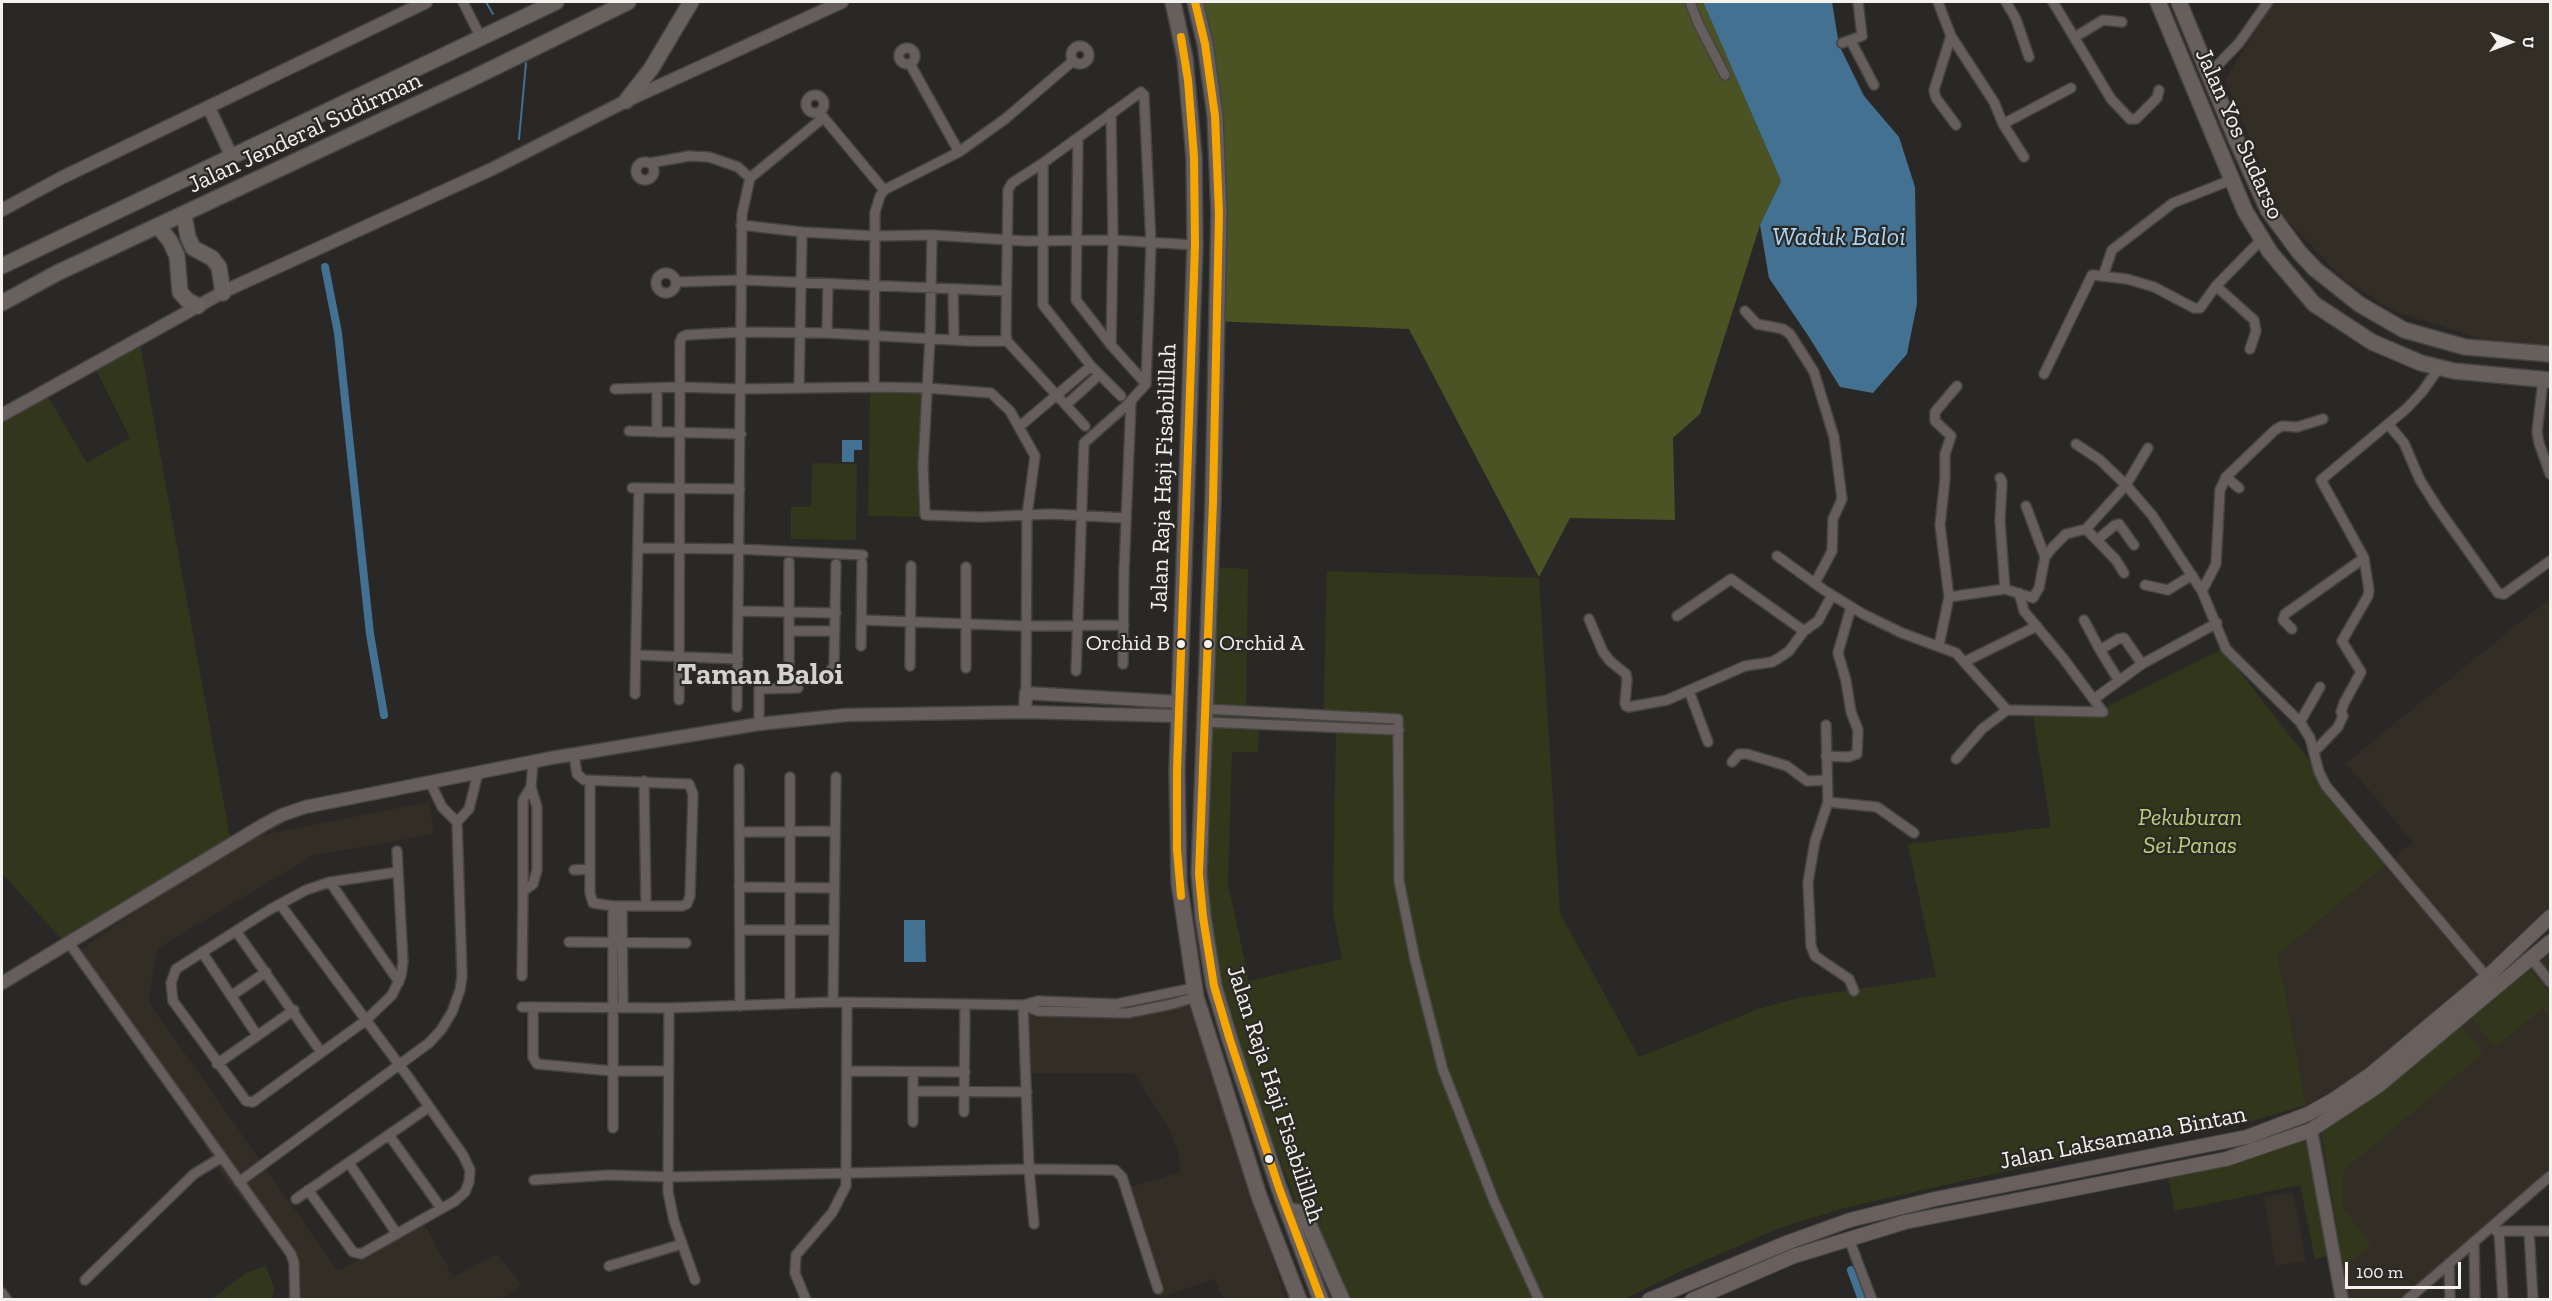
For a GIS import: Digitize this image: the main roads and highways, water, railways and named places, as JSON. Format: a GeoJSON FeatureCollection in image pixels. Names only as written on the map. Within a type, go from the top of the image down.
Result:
{"type":"FeatureCollection","features":[{"type":"Feature","properties":{"kind":"highway","name":"Jalan Jenderal Sudirman"},"geometry":{"type":"LineString","coordinates":[[2,266],[556,2]]}},
{"type":"Feature","properties":{"kind":"highway","name":"Jalan Jenderal Sudirman"},"geometry":{"type":"LineString","coordinates":[[2,303],[57,273],[473,78],[628,2]]}},
{"type":"Feature","properties":{"kind":"highway"},"geometry":{"type":"LineString","coordinates":[[626,101],[651,69],[691,2]]}},
{"type":"Feature","properties":{"kind":"highway"},"geometry":{"type":"LineString","coordinates":[[184,215],[188,237],[193,248],[212,258],[219,267],[223,293]]}},
{"type":"Feature","properties":{"kind":"highway"},"geometry":{"type":"LineString","coordinates":[[158,226],[170,241],[177,256],[180,292],[187,300],[198,306]]}},
{"type":"Feature","properties":{"kind":"highway"},"geometry":{"type":"LineString","coordinates":[[177,256],[193,248]]}},
{"type":"Feature","properties":{"kind":"main road","name":"Jalan Raja Haji Fisabilillah"},"geometry":{"type":"LineString","coordinates":[[1173,2],[1185,58],[1190,102],[1194,157],[1195,245],[1187,422],[1179,709],[1177,849],[1183,920],[1195,993],[1259,1196],[1299,1299]]}},
{"type":"Feature","properties":{"kind":"main road","name":"Jalan Raja Haji Fisabilillah"},"geometry":{"type":"LineString","coordinates":[[1195,2],[1210,70],[1217,144],[1219,276],[1204,716],[1204,784],[1199,874],[1203,917],[1214,986],[1288,1210],[1321,1299]]}},
{"type":"Feature","properties":{"kind":"main road","name":"Jalan Yos Sudarso"},"geometry":{"type":"LineString","coordinates":[[2158,2],[2231,180],[2261,240],[2290,279],[2326,313],[2392,352],[2439,368],[2498,377],[2547,380]]}},
{"type":"Feature","properties":{"kind":"main road","name":"Jalan Yos Sudarso"},"geometry":{"type":"LineString","coordinates":[[2179,2],[2230,126],[2268,210],[2299,252],[2315,269],[2359,304],[2404,330],[2444,342],[2487,349],[2550,354]]}},
{"type":"Feature","properties":{"kind":"main road"},"geometry":{"type":"LineString","coordinates":[[2212,133],[2230,126]]}},
{"type":"Feature","properties":{"kind":"main road"},"geometry":{"type":"LineString","coordinates":[[1187,422],[1213,423]]}},
{"type":"Feature","properties":{"kind":"main road"},"geometry":{"type":"LineString","coordinates":[[1178,783],[1204,784]]}},
{"type":"Feature","properties":{"kind":"main road"},"geometry":{"type":"LineString","coordinates":[[1183,920],[1203,917]]}},
{"type":"Feature","properties":{"kind":"main road","name":"Jalan Laksamana Bintan"},"geometry":{"type":"LineString","coordinates":[[1649,1299],[1789,1242],[1850,1220],[1935,1199],[2262,1133],[2321,1107],[2371,1074],[2487,978],[2550,917]]}},
{"type":"Feature","properties":{"kind":"main road","name":"Jalan Laksamana Bintan"},"geometry":{"type":"LineString","coordinates":[[1692,1299],[1794,1256],[1931,1216],[2226,1159],[2311,1130],[2378,1086],[2550,942]]}},
{"type":"Feature","properties":{"kind":"main road"},"geometry":{"type":"LineString","coordinates":[[1288,1210],[1298,1212],[1308,1223],[1342,1299]]}},
{"type":"Feature","properties":{"kind":"main road"},"geometry":{"type":"LineString","coordinates":[[1789,1242],[1794,1256]]}},
{"type":"Feature","properties":{"kind":"water","name":"Waduk Baloi"},"geometry":{"type":"Polygon","coordinates":[[[1703,2],[1832,2],[1839,45],[1864,96],[1899,137],[1915,187],[1917,304],[1907,354],[1873,393],[1840,387],[1769,278],[1760,225],[1781,181],[1703,2]]]}},
{"type":"Feature","properties":{"kind":"water"},"geometry":{"type":"Polygon","coordinates":[[[842,440],[862,440],[862,450],[854,450],[854,462],[842,462],[842,440]]]}},
{"type":"Feature","properties":{"kind":"water"},"geometry":{"type":"Polygon","coordinates":[[[904,920],[925,920],[926,962],[904,962],[904,920]]]}},
{"type":"Feature","properties":{"kind":"waterway"},"geometry":{"type":"LineString","coordinates":[[486,2],[493,14]]}},
{"type":"Feature","properties":{"kind":"waterway"},"geometry":{"type":"LineString","coordinates":[[519,139],[526,63]]}},
{"type":"Feature","properties":{"kind":"waterway"},"geometry":{"type":"LineString","coordinates":[[325,267],[338,333],[370,634],[384,715]]}},
{"type":"Feature","properties":{"kind":"waterway"},"geometry":{"type":"LineString","coordinates":[[1851,1270],[1862,1300]]}},
{"type":"Feature","properties":{"kind":"place","name":"Orchid B"},"geometry":{"type":"Point","coordinates":[1181,644]}},
{"type":"Feature","properties":{"kind":"place","name":"Orchid A"},"geometry":{"type":"Point","coordinates":[1208,644]}},
{"type":"Feature","properties":{"kind":"district","name":"Taman Baloi"},"geometry":{"type":"Point","coordinates":[760,675]}},
{"type":"Feature","properties":{"kind":"park label","name":"Pekuburan Sei.Panas"},"geometry":{"type":"Point","coordinates":[2190,832]}}]}
